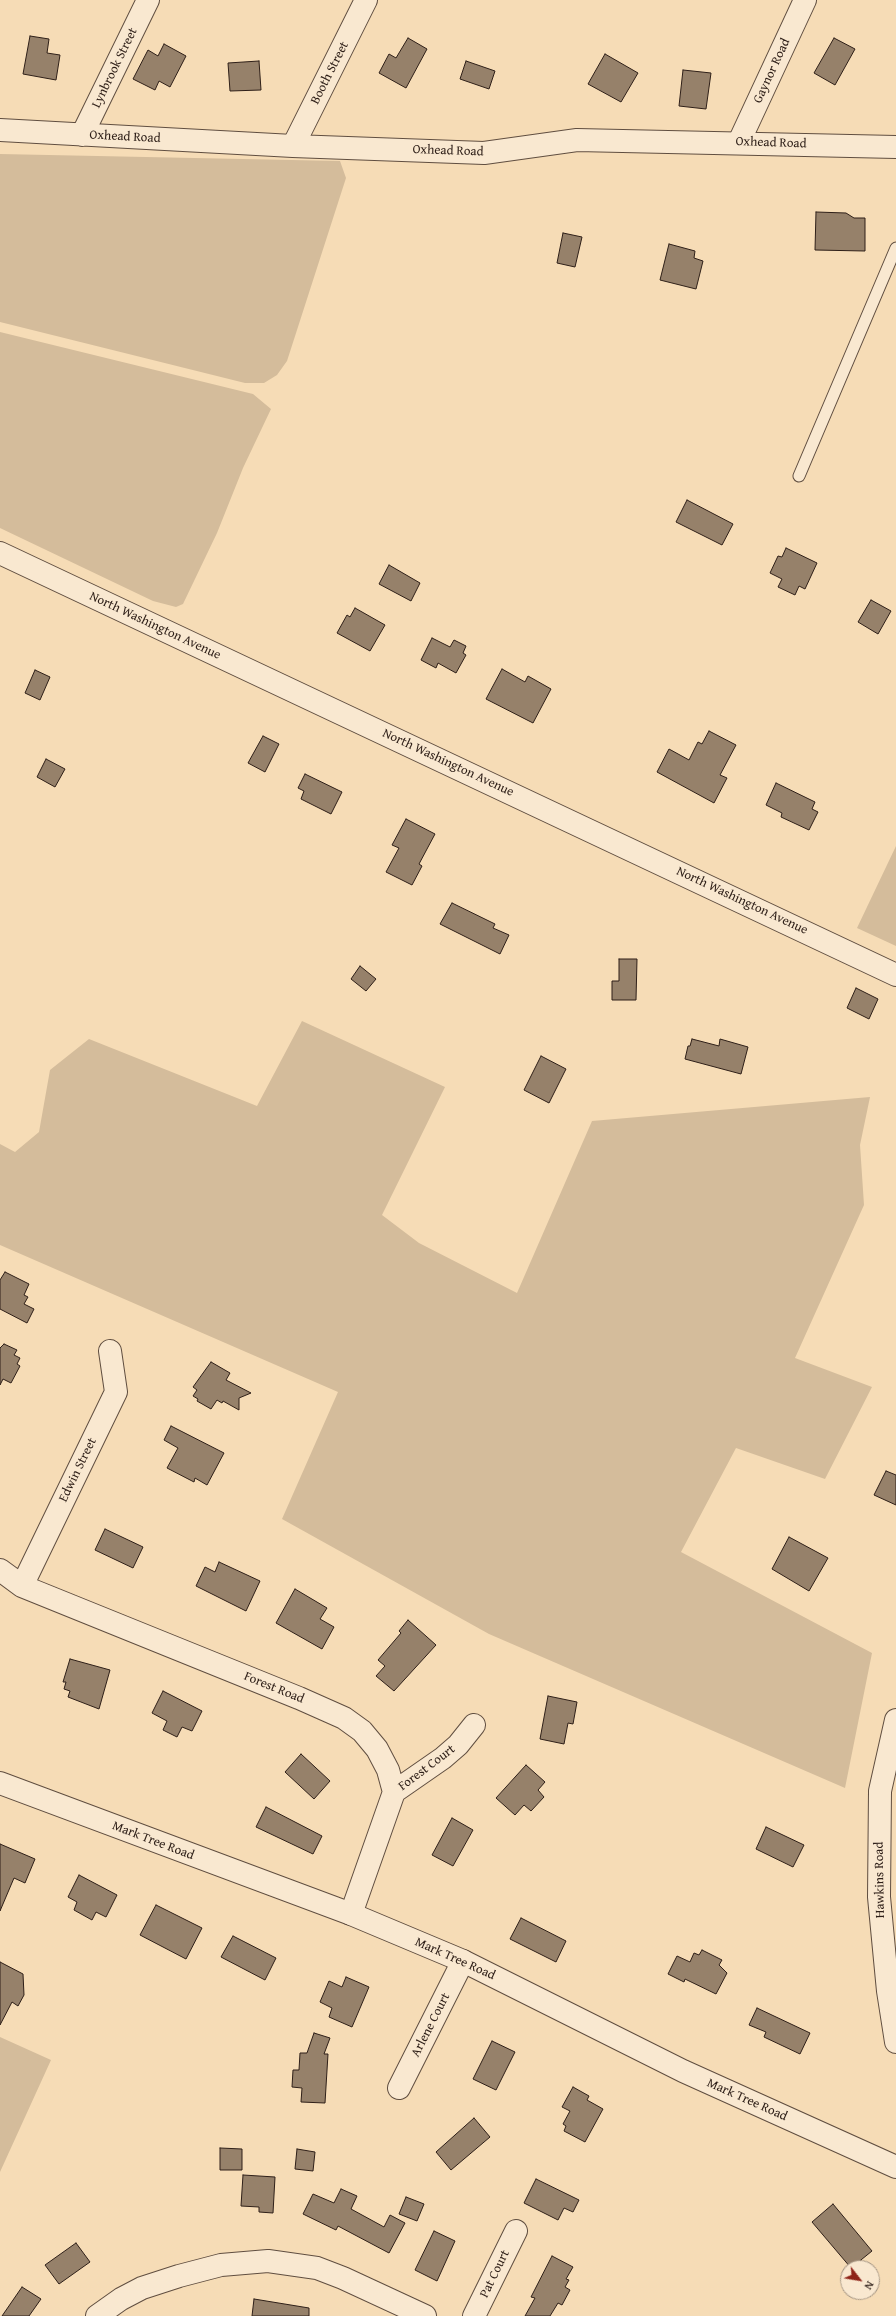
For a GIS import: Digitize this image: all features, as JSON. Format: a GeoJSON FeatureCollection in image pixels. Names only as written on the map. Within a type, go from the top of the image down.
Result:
{"type":"FeatureCollection","features":[{"type":"Feature","properties":{"kind":"street","name":"Lynbrook Street"},"geometry":{"type":"LineString","coordinates":[[82,135],[148,0]]}},
{"type":"Feature","properties":{"kind":"street","name":"Booth Street"},"geometry":{"type":"LineString","coordinates":[[293,146],[366,0]]}},
{"type":"Feature","properties":{"kind":"street","name":"Gaynor Road"},"geometry":{"type":"LineString","coordinates":[[739,142],[805,0]]}},
{"type":"Feature","properties":{"kind":"street","name":"Oxhead Road"},"geometry":{"type":"LineString","coordinates":[[0,130],[293,146],[484,153],[577,140],[739,142],[896,147]]}},
{"type":"Feature","properties":{"kind":"street","name":"North Washington Avenue"},"geometry":{"type":"LineString","coordinates":[[0,553],[896,975]]}},
{"type":"Feature","properties":{"kind":"street","name":"Edwin Street"},"geometry":{"type":"LineString","coordinates":[[22,1586],[116,1392],[110,1351]]}},
{"type":"Feature","properties":{"kind":"street","name":"Forest Road"},"geometry":{"type":"LineString","coordinates":[[0,1570],[22,1586],[344,1718],[362,1731],[377,1749],[388,1770],[394,1792]]}},
{"type":"Feature","properties":{"kind":"street","name":"Hawkins Road"},"geometry":{"type":"LineString","coordinates":[[896,1720],[880,1791],[879,1897],[888,1991],[896,2042]]}},
{"type":"Feature","properties":{"kind":"street","name":"Forest Court"},"geometry":{"type":"LineString","coordinates":[[394,1792],[443,1758],[458,1745],[474,1725]]}},
{"type":"Feature","properties":{"kind":"street","name":"Mark Tree Road"},"geometry":{"type":"LineString","coordinates":[[0,1783],[351,1914],[463,1961],[683,2071],[896,2167]]}},
{"type":"Feature","properties":{"kind":"street"},"geometry":{"type":"LineString","coordinates":[[351,1914],[394,1792]]}},
{"type":"Feature","properties":{"kind":"street","name":"Arlene Court"},"geometry":{"type":"LineString","coordinates":[[399,2088],[463,1961]]}},
{"type":"Feature","properties":{"kind":"street","name":"Pat Court"},"geometry":{"type":"LineString","coordinates":[[474,2316],[516,2231]]}},
{"type":"Feature","properties":{"kind":"street"},"geometry":{"type":"LineString","coordinates":[[97,2316],[121,2299],[142,2288],[179,2276],[221,2265],[268,2261],[317,2268],[343,2278],[425,2316]]}},
{"type":"Feature","properties":{"kind":"lane"},"geometry":{"type":"LineString","coordinates":[[799,476],[896,248]]}},
{"type":"Feature","properties":{"kind":"shaded area"},"geometry":{"type":"Polygon","coordinates":[[[0,154],[340,161],[346,178],[287,361],[277,375],[264,383],[245,383],[0,322],[0,154]]]}},
{"type":"Feature","properties":{"kind":"shaded area"},"geometry":{"type":"Polygon","coordinates":[[[0,332],[253,394],[271,409],[243,468],[217,533],[183,604],[176,607],[153,601],[0,528],[0,332]]]}},
{"type":"Feature","properties":{"kind":"shaded area"},"geometry":{"type":"Polygon","coordinates":[[[896,846],[896,946],[857,928],[896,846]]]}},
{"type":"Feature","properties":{"kind":"shaded area"},"geometry":{"type":"Polygon","coordinates":[[[302,1021],[445,1087],[382,1215],[419,1243],[517,1293],[592,1121],[870,1097],[860,1145],[864,1205],[795,1358],[872,1387],[825,1479],[736,1448],[681,1552],[872,1653],[845,1788],[489,1634],[282,1519],[338,1392],[0,1245],[0,1144],[15,1152],[39,1132],[50,1070],[89,1039],[257,1106],[302,1021]]]}},
{"type":"Feature","properties":{"kind":"shaded area"},"geometry":{"type":"Polygon","coordinates":[[[0,2037],[51,2060],[0,2172],[0,2037]]]}},
{"type":"Feature","properties":{"kind":"building"},"geometry":{"type":"Polygon","coordinates":[[[30,36],[49,39],[47,53],[60,55],[56,80],[23,74],[30,36]]]}},
{"type":"Feature","properties":{"kind":"building"},"geometry":{"type":"Polygon","coordinates":[[[408,38],[427,49],[406,88],[379,73],[389,54],[396,58],[408,38]]]}},
{"type":"Feature","properties":{"kind":"building"},"geometry":{"type":"Polygon","coordinates":[[[834,38],[855,49],[835,85],[814,73],[834,38]]]}},
{"type":"Feature","properties":{"kind":"building"},"geometry":{"type":"Polygon","coordinates":[[[164,44],[186,56],[170,87],[159,81],[155,90],[133,79],[148,50],[158,56],[164,44]]]}},
{"type":"Feature","properties":{"kind":"building"},"geometry":{"type":"Polygon","coordinates":[[[605,54],[638,73],[621,102],[588,84],[605,54]]]}},
{"type":"Feature","properties":{"kind":"building"},"geometry":{"type":"Polygon","coordinates":[[[259,61],[261,90],[230,91],[228,63],[259,61]]]}},
{"type":"Feature","properties":{"kind":"building"},"geometry":{"type":"Polygon","coordinates":[[[466,61],[495,71],[489,89],[460,79],[466,61]]]}},
{"type":"Feature","properties":{"kind":"building"},"geometry":{"type":"Polygon","coordinates":[[[683,70],[711,73],[706,109],[679,106],[683,70]]]}},
{"type":"Feature","properties":{"kind":"building"},"geometry":{"type":"Polygon","coordinates":[[[816,212],[846,213],[854,218],[865,218],[865,251],[815,250],[816,212]]]}},
{"type":"Feature","properties":{"kind":"building"},"geometry":{"type":"Polygon","coordinates":[[[563,233],[582,237],[575,267],[557,263],[563,233]]]}},
{"type":"Feature","properties":{"kind":"building"},"geometry":{"type":"Polygon","coordinates":[[[669,244],[695,251],[694,258],[703,261],[696,289],[660,280],[669,244]]]}},
{"type":"Feature","properties":{"kind":"building"},"geometry":{"type":"Polygon","coordinates":[[[687,500],[733,524],[722,545],[676,522],[687,500]]]}},
{"type":"Feature","properties":{"kind":"building"},"geometry":{"type":"Polygon","coordinates":[[[786,548],[817,563],[805,589],[799,586],[795,595],[778,587],[782,579],[770,573],[778,556],[782,557],[786,548]]]}},
{"type":"Feature","properties":{"kind":"building"},"geometry":{"type":"Polygon","coordinates":[[[389,565],[420,583],[411,601],[379,584],[389,565]]]}},
{"type":"Feature","properties":{"kind":"building"},"geometry":{"type":"Polygon","coordinates":[[[871,600],[891,611],[878,634],[858,622],[871,600]]]}},
{"type":"Feature","properties":{"kind":"building"},"geometry":{"type":"Polygon","coordinates":[[[355,608],[385,625],[370,651],[337,633],[347,615],[350,617],[355,608]]]}},
{"type":"Feature","properties":{"kind":"building"},"geometry":{"type":"Polygon","coordinates":[[[432,638],[450,647],[454,640],[466,646],[463,653],[466,655],[456,673],[438,663],[436,668],[421,660],[432,638]]]}},
{"type":"Feature","properties":{"kind":"building"},"geometry":{"type":"Polygon","coordinates":[[[502,669],[525,682],[528,676],[551,689],[533,723],[486,699],[502,669]]]}},
{"type":"Feature","properties":{"kind":"building"},"geometry":{"type":"Polygon","coordinates":[[[35,670],[50,677],[40,700],[25,693],[35,670]]]}},
{"type":"Feature","properties":{"kind":"building"},"geometry":{"type":"Polygon","coordinates":[[[709,731],[736,745],[720,775],[727,778],[714,803],[657,772],[669,749],[689,760],[698,742],[702,744],[709,731]]]}},
{"type":"Feature","properties":{"kind":"building"},"geometry":{"type":"Polygon","coordinates":[[[263,736],[279,744],[265,772],[248,763],[263,736]]]}},
{"type":"Feature","properties":{"kind":"building"},"geometry":{"type":"Polygon","coordinates":[[[46,759],[65,769],[55,787],[37,777],[46,759]]]}},
{"type":"Feature","properties":{"kind":"building"},"geometry":{"type":"Polygon","coordinates":[[[305,774],[342,792],[331,814],[301,799],[304,791],[298,788],[305,774]]]}},
{"type":"Feature","properties":{"kind":"building"},"geometry":{"type":"Polygon","coordinates":[[[776,783],[815,802],[812,809],[818,812],[809,830],[781,817],[782,813],[766,805],[776,783]]]}},
{"type":"Feature","properties":{"kind":"building"},"geometry":{"type":"Polygon","coordinates":[[[406,819],[435,834],[419,864],[422,866],[412,885],[386,872],[399,848],[392,845],[406,819]]]}},
{"type":"Feature","properties":{"kind":"building"},"geometry":{"type":"Polygon","coordinates":[[[452,903],[495,924],[493,928],[509,935],[500,954],[440,924],[452,903]]]}},
{"type":"Feature","properties":{"kind":"building"},"geometry":{"type":"Polygon","coordinates":[[[619,959],[637,959],[636,1000],[612,1000],[612,981],[619,981],[619,959]]]}},
{"type":"Feature","properties":{"kind":"building"},"geometry":{"type":"Polygon","coordinates":[[[360,966],[376,979],[366,991],[351,979],[360,966]]]}},
{"type":"Feature","properties":{"kind":"building"},"geometry":{"type":"Polygon","coordinates":[[[856,988],[878,999],[869,1019],[847,1008],[856,988]]]}},
{"type":"Feature","properties":{"kind":"building"},"geometry":{"type":"Polygon","coordinates":[[[692,1039],[719,1046],[720,1039],[748,1047],[741,1074],[685,1059],[688,1046],[690,1046],[692,1039]]]}},
{"type":"Feature","properties":{"kind":"building"},"geometry":{"type":"Polygon","coordinates":[[[541,1056],[566,1069],[549,1103],[524,1090],[541,1056]]]}},
{"type":"Feature","properties":{"kind":"building"},"geometry":{"type":"Polygon","coordinates":[[[5,1272],[29,1284],[24,1295],[28,1297],[24,1304],[34,1309],[27,1323],[0,1309],[0,1280],[5,1272]]]}},
{"type":"Feature","properties":{"kind":"building"},"geometry":{"type":"Polygon","coordinates":[[[4,1344],[17,1350],[14,1355],[20,1358],[17,1364],[20,1366],[11,1383],[3,1379],[0,1385],[0,1348],[4,1344]]]}},
{"type":"Feature","properties":{"kind":"building"},"geometry":{"type":"Polygon","coordinates":[[[211,1362],[230,1373],[226,1380],[251,1393],[239,1398],[239,1410],[223,1401],[222,1403],[217,1400],[211,1409],[197,1401],[198,1399],[193,1396],[197,1390],[193,1387],[211,1362]]]}},
{"type":"Feature","properties":{"kind":"building"},"geometry":{"type":"Polygon","coordinates":[[[171,1426],[224,1453],[207,1485],[195,1478],[194,1482],[167,1468],[178,1448],[164,1440],[171,1426]]]}},
{"type":"Feature","properties":{"kind":"building"},"geometry":{"type":"Polygon","coordinates":[[[886,1471],[896,1475],[896,1505],[874,1495],[886,1471]]]}},
{"type":"Feature","properties":{"kind":"building"},"geometry":{"type":"Polygon","coordinates":[[[105,1529],[143,1547],[133,1568],[95,1550],[105,1529]]]}},
{"type":"Feature","properties":{"kind":"building"},"geometry":{"type":"Polygon","coordinates":[[[789,1537],[828,1558],[809,1591],[772,1569],[789,1537]]]}},
{"type":"Feature","properties":{"kind":"building"},"geometry":{"type":"Polygon","coordinates":[[[219,1562],[260,1581],[246,1611],[196,1586],[205,1567],[215,1572],[219,1562]]]}},
{"type":"Feature","properties":{"kind":"building"},"geometry":{"type":"Polygon","coordinates":[[[295,1589],[327,1608],[320,1619],[334,1627],[322,1649],[276,1623],[295,1589]]]}},
{"type":"Feature","properties":{"kind":"building"},"geometry":{"type":"Polygon","coordinates":[[[408,1620],[436,1645],[394,1691],[376,1676],[385,1666],[378,1660],[401,1633],[399,1631],[408,1620]]]}},
{"type":"Feature","properties":{"kind":"building"},"geometry":{"type":"Polygon","coordinates":[[[70,1659],[110,1670],[99,1709],[68,1697],[70,1691],[64,1689],[66,1682],[63,1682],[70,1659]]]}},
{"type":"Feature","properties":{"kind":"building"},"geometry":{"type":"Polygon","coordinates":[[[163,1691],[202,1711],[192,1731],[182,1727],[177,1737],[163,1730],[167,1721],[152,1713],[163,1691]]]}},
{"type":"Feature","properties":{"kind":"building"},"geometry":{"type":"Polygon","coordinates":[[[548,1696],[577,1702],[573,1724],[568,1723],[564,1744],[540,1739],[548,1696]]]}},
{"type":"Feature","properties":{"kind":"building"},"geometry":{"type":"Polygon","coordinates":[[[301,1754],[330,1781],[314,1799],[285,1772],[301,1754]]]}},
{"type":"Feature","properties":{"kind":"building"},"geometry":{"type":"Polygon","coordinates":[[[526,1765],[545,1782],[538,1790],[544,1797],[531,1811],[524,1805],[515,1815],[496,1798],[526,1765]]]}},
{"type":"Feature","properties":{"kind":"building"},"geometry":{"type":"Polygon","coordinates":[[[266,1807],[322,1836],[313,1854],[256,1827],[266,1807]]]}},
{"type":"Feature","properties":{"kind":"building"},"geometry":{"type":"Polygon","coordinates":[[[452,1818],[473,1830],[453,1866],[432,1855],[452,1818]]]}},
{"type":"Feature","properties":{"kind":"building"},"geometry":{"type":"Polygon","coordinates":[[[766,1827],[804,1845],[793,1867],[756,1849],[766,1827]]]}},
{"type":"Feature","properties":{"kind":"building"},"geometry":{"type":"Polygon","coordinates":[[[0,1844],[35,1859],[25,1883],[14,1878],[0,1911],[0,1844]]]}},
{"type":"Feature","properties":{"kind":"building"},"geometry":{"type":"Polygon","coordinates":[[[79,1875],[117,1895],[106,1917],[96,1912],[92,1920],[74,1910],[77,1902],[68,1897],[79,1875]]]}},
{"type":"Feature","properties":{"kind":"building"},"geometry":{"type":"Polygon","coordinates":[[[156,1905],[202,1928],[186,1959],[140,1935],[156,1905]]]}},
{"type":"Feature","properties":{"kind":"building"},"geometry":{"type":"Polygon","coordinates":[[[521,1918],[566,1941],[556,1962],[510,1939],[521,1918]]]}},
{"type":"Feature","properties":{"kind":"building"},"geometry":{"type":"Polygon","coordinates":[[[233,1936],[276,1958],[265,1980],[221,1957],[233,1936]]]}},
{"type":"Feature","properties":{"kind":"building"},"geometry":{"type":"Polygon","coordinates":[[[702,1950],[722,1960],[719,1965],[727,1973],[716,1994],[685,1979],[684,1982],[668,1974],[677,1956],[690,1962],[694,1953],[699,1955],[702,1950]]]}},
{"type":"Feature","properties":{"kind":"building"},"geometry":{"type":"Polygon","coordinates":[[[0,1962],[23,1974],[24,1995],[18,2006],[12,2002],[0,2025],[0,1962]]]}},
{"type":"Feature","properties":{"kind":"building"},"geometry":{"type":"Polygon","coordinates":[[[346,1977],[369,1987],[352,2027],[329,2017],[332,2008],[320,2002],[329,1981],[342,1987],[346,1977]]]}},
{"type":"Feature","properties":{"kind":"building"},"geometry":{"type":"Polygon","coordinates":[[[757,2008],[810,2033],[800,2054],[764,2037],[766,2032],[749,2025],[757,2008]]]}},
{"type":"Feature","properties":{"kind":"building"},"geometry":{"type":"Polygon","coordinates":[[[314,2033],[330,2038],[324,2054],[328,2054],[325,2103],[301,2102],[302,2088],[292,2087],[293,2070],[299,2070],[300,2053],[307,2053],[314,2033]]]}},
{"type":"Feature","properties":{"kind":"building"},"geometry":{"type":"Polygon","coordinates":[[[492,2041],[515,2052],[496,2090],[473,2079],[492,2041]]]}},
{"type":"Feature","properties":{"kind":"building"},"geometry":{"type":"Polygon","coordinates":[[[573,2087],[589,2096],[587,2100],[603,2109],[585,2142],[564,2131],[566,2126],[563,2124],[570,2111],[562,2107],[573,2087]]]}},
{"type":"Feature","properties":{"kind":"building"},"geometry":{"type":"Polygon","coordinates":[[[474,2118],[490,2137],[451,2170],[436,2152],[474,2118]]]}},
{"type":"Feature","properties":{"kind":"building"},"geometry":{"type":"Polygon","coordinates":[[[220,2148],[242,2149],[242,2170],[220,2170],[220,2148]]]}},
{"type":"Feature","properties":{"kind":"building"},"geometry":{"type":"Polygon","coordinates":[[[297,2149],[315,2152],[313,2171],[295,2169],[297,2149]]]}},
{"type":"Feature","properties":{"kind":"building"},"geometry":{"type":"Polygon","coordinates":[[[243,2175],[275,2177],[273,2213],[259,2212],[259,2207],[241,2206],[243,2175]]]}},
{"type":"Feature","properties":{"kind":"building"},"geometry":{"type":"Polygon","coordinates":[[[536,2179],[579,2200],[573,2212],[564,2208],[558,2220],[524,2203],[536,2179]]]}},
{"type":"Feature","properties":{"kind":"building"},"geometry":{"type":"Polygon","coordinates":[[[341,2189],[357,2196],[351,2209],[384,2227],[390,2215],[405,2223],[389,2253],[338,2226],[336,2230],[303,2214],[313,2194],[334,2203],[341,2189]]]}},
{"type":"Feature","properties":{"kind":"building"},"geometry":{"type":"Polygon","coordinates":[[[406,2197],[424,2204],[417,2221],[399,2214],[406,2197]]]}},
{"type":"Feature","properties":{"kind":"building"},"geometry":{"type":"Polygon","coordinates":[[[833,2204],[872,2251],[861,2260],[844,2260],[812,2222],[833,2204]]]}},
{"type":"Feature","properties":{"kind":"building"},"geometry":{"type":"Polygon","coordinates":[[[434,2231],[455,2241],[437,2281],[415,2270],[434,2231]]]}},
{"type":"Feature","properties":{"kind":"building"},"geometry":{"type":"Polygon","coordinates":[[[76,2243],[90,2262],[59,2284],[45,2265],[76,2243]]]}},
{"type":"Feature","properties":{"kind":"building"},"geometry":{"type":"Polygon","coordinates":[[[552,2256],[573,2267],[566,2279],[569,2280],[565,2287],[570,2290],[562,2305],[558,2303],[550,2316],[525,2316],[535,2298],[531,2297],[552,2256]]]}},
{"type":"Feature","properties":{"kind":"building"},"geometry":{"type":"Polygon","coordinates":[[[22,2287],[41,2299],[29,2316],[2,2316],[22,2287]]]}},
{"type":"Feature","properties":{"kind":"building"},"geometry":{"type":"Polygon","coordinates":[[[254,2299],[309,2308],[309,2316],[252,2316],[254,2299]]]}}]}
